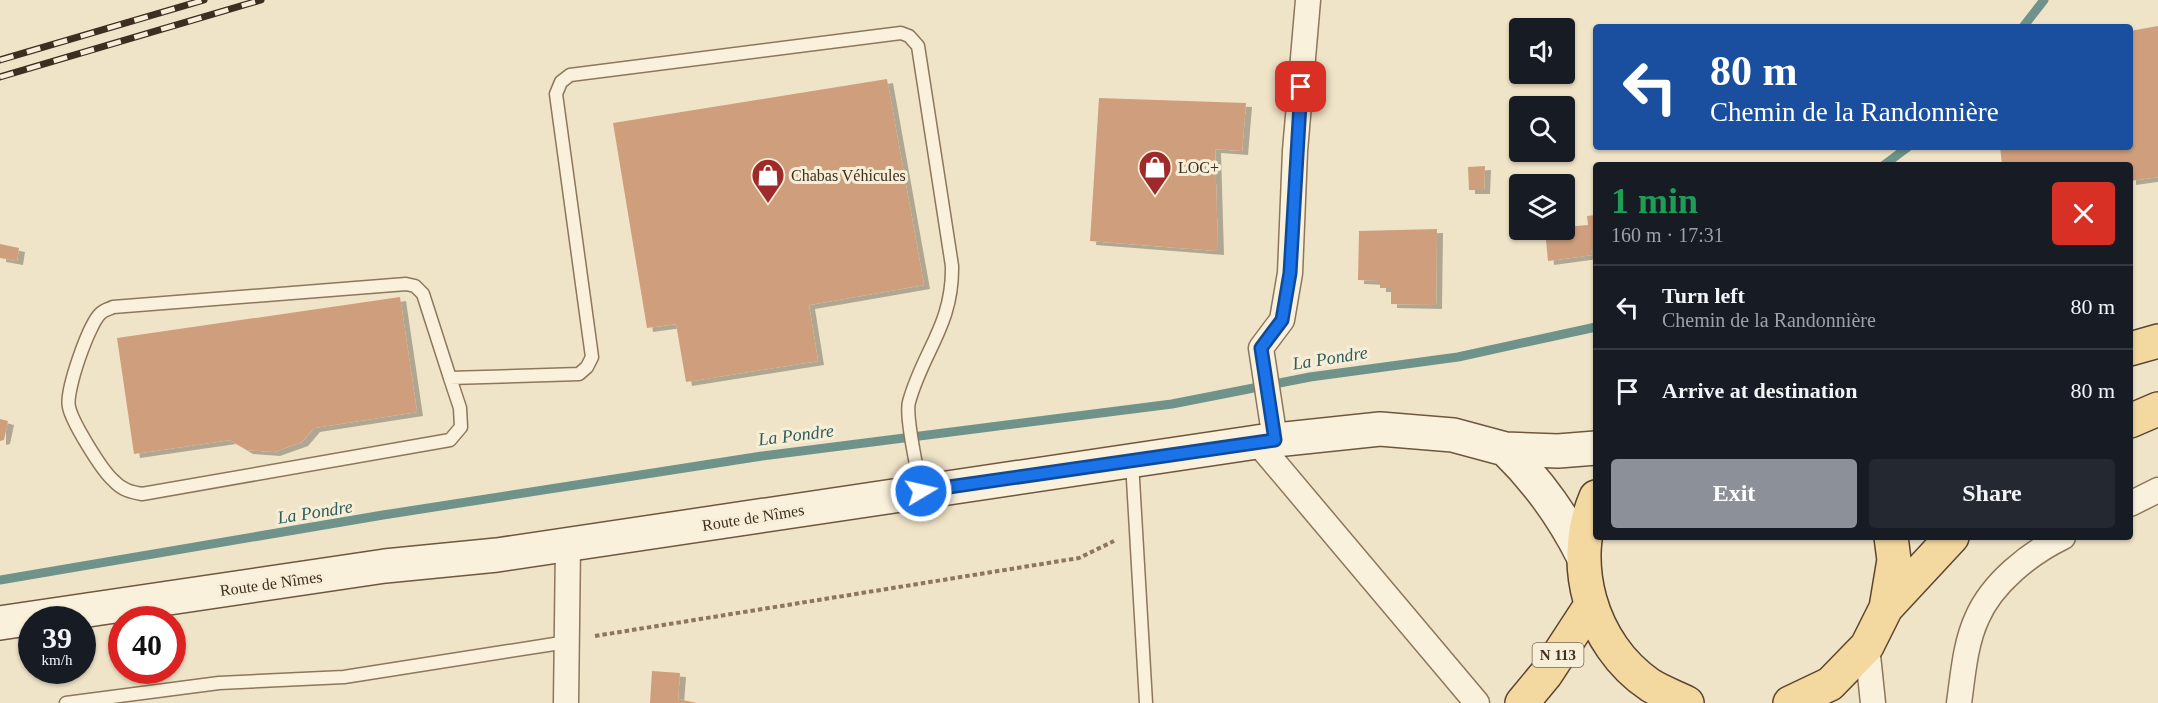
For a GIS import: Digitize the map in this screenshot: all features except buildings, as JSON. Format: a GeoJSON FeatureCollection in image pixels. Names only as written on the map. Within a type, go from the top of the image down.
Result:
{"type":"FeatureCollection","features":[{"type":"Feature","properties":{"kind":"main road"},"geometry":{"type":"LineString","coordinates":[[2133,348],[2158,341]]}},
{"type":"Feature","properties":{"kind":"main road"},"geometry":{"type":"LineString","coordinates":[[2133,420],[2158,409]]}},
{"type":"Feature","properties":{"kind":"main road"},"geometry":{"type":"LineString","coordinates":[[1593,504],[1588,515],[1583,556],[1585,581],[1591,605],[1613,649],[1649,684],[1687,703]]}},
{"type":"Feature","properties":{"kind":"main road"},"geometry":{"type":"LineString","coordinates":[[1886,608],[1894,561],[1891,540]]}},
{"type":"Feature","properties":{"kind":"main road"},"geometry":{"type":"LineString","coordinates":[[1790,703],[1830,684],[1867,645],[1886,608],[1949,540]]}},
{"type":"Feature","properties":{"kind":"main road","name":"N 113"},"geometry":{"type":"LineString","coordinates":[[1522,703],[1546,674],[1591,605]]}},
{"type":"Feature","properties":{"kind":"street"},"geometry":{"type":"LineString","coordinates":[[1308,0],[1295,152],[1290,273],[1282,320],[1261,348],[1269,408],[1266,441],[1477,703]]}},
{"type":"Feature","properties":{"kind":"street","name":"Route de Nîmes"},"geometry":{"type":"LineString","coordinates":[[0,622],[384,566],[568,544],[1266,441],[1380,429],[1453,435],[1505,449],[1558,451],[1593,448]]}},
{"type":"Feature","properties":{"kind":"street","name":"Route de Nîmes"},"geometry":{"type":"LineString","coordinates":[[1505,449],[1530,473],[1546,494],[1566,523],[1583,556]]}},
{"type":"Feature","properties":{"kind":"street"},"geometry":{"type":"LineString","coordinates":[[2133,502],[2158,490]]}},
{"type":"Feature","properties":{"kind":"street"},"geometry":{"type":"LineString","coordinates":[[1959,703],[1967,647],[1977,617],[1992,594],[2010,575],[2031,556],[2058,540]]}},
{"type":"Feature","properties":{"kind":"street"},"geometry":{"type":"LineString","coordinates":[[566,703],[568,544]]}},
{"type":"Feature","properties":{"kind":"street"},"geometry":{"type":"LineString","coordinates":[[1867,645],[1873,703]]}},
{"type":"Feature","properties":{"kind":"lane"},"geometry":{"type":"LineString","coordinates":[[450,378],[579,374],[587,368],[592,357],[556,94],[561,82],[570,75],[901,33],[909,36],[918,46],[952,277],[946,316],[908,405],[921,491]]}},
{"type":"Feature","properties":{"kind":"lane"},"geometry":{"type":"LineString","coordinates":[[406,284],[415,286],[423,294],[450,378],[460,408],[461,427],[450,440],[142,494],[127,491],[113,481],[74,421],[68,405],[69,389],[94,322],[102,312],[113,308],[406,284]]}},
{"type":"Feature","properties":{"kind":"lane"},"geometry":{"type":"LineString","coordinates":[[1132,460],[1146,703]]}},
{"type":"Feature","properties":{"kind":"lane"},"geometry":{"type":"LineString","coordinates":[[66,703],[219,683],[344,677],[567,642]]}},
{"type":"Feature","properties":{"kind":"path"},"geometry":{"type":"LineString","coordinates":[[567,642],[1079,558],[1137,531]]}},
{"type":"Feature","properties":{"kind":"waterway","name":"La Pondre"},"geometry":{"type":"LineString","coordinates":[[2025,24],[2044,0]]}},
{"type":"Feature","properties":{"kind":"waterway","name":"La Pondre"},"geometry":{"type":"LineString","coordinates":[[1888,162],[1904,150]]}},
{"type":"Feature","properties":{"kind":"waterway","name":"La Pondre"},"geometry":{"type":"LineString","coordinates":[[0,580],[383,515],[762,456],[1172,404],[1310,377],[1458,357],[1593,328]]}},
{"type":"Feature","properties":{"kind":"railway"},"geometry":{"type":"LineString","coordinates":[[0,60],[204,0]]}},
{"type":"Feature","properties":{"kind":"railway"},"geometry":{"type":"LineString","coordinates":[[0,77],[261,0]]}},
{"type":"Feature","properties":{"kind":"place","name":"LOC+"},"geometry":{"type":"Point","coordinates":[1155,196]}},
{"type":"Feature","properties":{"kind":"place","name":"Chabas Véhicules"},"geometry":{"type":"Point","coordinates":[768,204]}},
{"type":"Feature","properties":{"kind":"route"},"geometry":{"type":"LineString","coordinates":[[921,491],[1275,440],[1261,348],[1282,320],[1290,273],[1295,152],[1301,87]]}}]}
